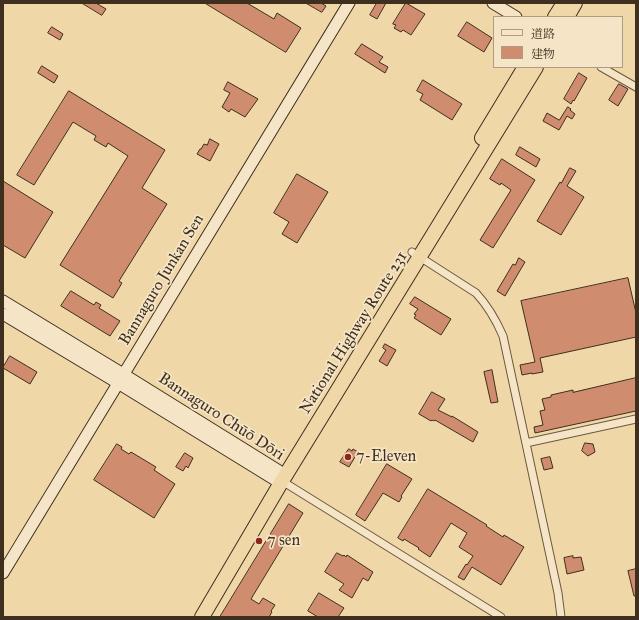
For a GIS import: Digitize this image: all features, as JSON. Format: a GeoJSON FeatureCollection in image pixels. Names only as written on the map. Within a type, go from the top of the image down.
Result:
{"type":"FeatureCollection","features":[{"type":"Feature","properties":{"kind":"highway"},"geometry":{"type":"LineString","coordinates":[[556,16],[564,3]]}},
{"type":"Feature","properties":{"kind":"highway"},"geometry":{"type":"LineString","coordinates":[[568,16],[575,3]]}},
{"type":"Feature","properties":{"kind":"highway","name":"National Highway Route 231"},"geometry":{"type":"LineString","coordinates":[[416,255],[524,68]]}},
{"type":"Feature","properties":{"kind":"highway","name":"National Highway Route 231"},"geometry":{"type":"LineString","coordinates":[[191,617],[416,255],[535,68]]}},
{"type":"Feature","properties":{"kind":"highway","name":"National Highway Route 231"},"geometry":{"type":"LineString","coordinates":[[202,617],[278,477]]}},
{"type":"Feature","properties":{"kind":"street","name":"Bannaguro Junkan Sen"},"geometry":{"type":"LineString","coordinates":[[3,573],[349,3]]}},
{"type":"Feature","properties":{"kind":"street"},"geometry":{"type":"LineString","coordinates":[[493,3],[514,16]]}},
{"type":"Feature","properties":{"kind":"street"},"geometry":{"type":"LineString","coordinates":[[603,68],[636,87]]}},
{"type":"Feature","properties":{"kind":"street"},"geometry":{"type":"LineString","coordinates":[[416,255],[476,293],[491,311],[503,336],[558,593],[561,617]]}},
{"type":"Feature","properties":{"kind":"street","name":"Bannaguro Chūō Dōri"},"geometry":{"type":"LineString","coordinates":[[3,301],[121,378],[278,477]]}},
{"type":"Feature","properties":{"kind":"street","name":"Bannaguro Chūō Dōri"},"geometry":{"type":"LineString","coordinates":[[3,314],[121,378]]}},
{"type":"Feature","properties":{"kind":"street"},"geometry":{"type":"LineString","coordinates":[[526,443],[636,419]]}},
{"type":"Feature","properties":{"kind":"street"},"geometry":{"type":"LineString","coordinates":[[278,477],[502,617]]}},
{"type":"Feature","properties":{"kind":"building"},"geometry":{"type":"Polygon","coordinates":[[[82,3],[96,3],[106,9],[102,15],[82,3]]]}},
{"type":"Feature","properties":{"kind":"building"},"geometry":{"type":"Polygon","coordinates":[[[205,3],[247,3],[274,19],[277,13],[301,28],[286,52],[205,3]]]}},
{"type":"Feature","properties":{"kind":"building"},"geometry":{"type":"Polygon","coordinates":[[[306,3],[321,3],[326,6],[322,12],[306,3]]]}},
{"type":"Feature","properties":{"kind":"building"},"geometry":{"type":"Polygon","coordinates":[[[377,3],[386,3],[377,19],[370,15],[377,3]]]}},
{"type":"Feature","properties":{"kind":"building"},"geometry":{"type":"Polygon","coordinates":[[[406,3],[425,14],[411,35],[403,30],[401,32],[394,28],[396,25],[393,24],[406,3]]]}},
{"type":"Feature","properties":{"kind":"building"},"geometry":{"type":"Polygon","coordinates":[[[467,22],[492,38],[484,52],[458,36],[467,22]]]}},
{"type":"Feature","properties":{"kind":"building"},"geometry":{"type":"Polygon","coordinates":[[[52,27],[63,34],[60,40],[48,33],[52,27]]]}},
{"type":"Feature","properties":{"kind":"building"},"geometry":{"type":"Polygon","coordinates":[[[362,44],[383,57],[379,62],[388,67],[385,73],[355,54],[362,44]]]}},
{"type":"Feature","properties":{"kind":"building"},"geometry":{"type":"Polygon","coordinates":[[[42,66],[58,76],[54,83],[38,73],[42,66]]]}},
{"type":"Feature","properties":{"kind":"building"},"geometry":{"type":"Polygon","coordinates":[[[579,73],[587,78],[571,104],[564,99],[579,73]]]}},
{"type":"Feature","properties":{"kind":"building"},"geometry":{"type":"Polygon","coordinates":[[[423,80],[462,104],[452,120],[420,100],[423,94],[417,91],[423,80]]]}},
{"type":"Feature","properties":{"kind":"building"},"geometry":{"type":"Polygon","coordinates":[[[228,82],[258,99],[245,117],[231,109],[229,112],[222,107],[230,93],[224,90],[228,82]]]}},
{"type":"Feature","properties":{"kind":"building"},"geometry":{"type":"Polygon","coordinates":[[[619,84],[628,89],[618,106],[609,100],[619,84]]]}},
{"type":"Feature","properties":{"kind":"building"},"geometry":{"type":"Polygon","coordinates":[[[69,91],[165,150],[142,188],[167,204],[119,281],[122,283],[113,298],[60,265],[128,156],[108,143],[106,147],[94,140],[96,136],[73,122],[34,185],[17,175],[69,91]]]}},
{"type":"Feature","properties":{"kind":"building"},"geometry":{"type":"Polygon","coordinates":[[[568,107],[575,114],[572,119],[567,116],[559,130],[543,121],[547,113],[559,120],[568,107]]]}},
{"type":"Feature","properties":{"kind":"building"},"geometry":{"type":"Polygon","coordinates":[[[210,139],[219,144],[210,161],[197,154],[204,144],[207,145],[210,139]]]}},
{"type":"Feature","properties":{"kind":"building"},"geometry":{"type":"Polygon","coordinates":[[[520,147],[540,159],[536,167],[516,155],[520,147]]]}},
{"type":"Feature","properties":{"kind":"building"},"geometry":{"type":"Polygon","coordinates":[[[502,159],[535,180],[493,248],[480,240],[511,190],[501,183],[500,185],[490,179],[502,159]]]}},
{"type":"Feature","properties":{"kind":"building"},"geometry":{"type":"Polygon","coordinates":[[[570,168],[576,171],[567,186],[584,197],[561,235],[537,221],[570,168]]]}},
{"type":"Feature","properties":{"kind":"building"},"geometry":{"type":"Polygon","coordinates":[[[297,174],[328,192],[297,243],[282,234],[289,222],[274,213],[297,174]]]}},
{"type":"Feature","properties":{"kind":"building"},"geometry":{"type":"Polygon","coordinates":[[[3,181],[53,212],[25,258],[3,245],[3,181]]]}},
{"type":"Feature","properties":{"kind":"building"},"geometry":{"type":"Polygon","coordinates":[[[519,258],[525,262],[505,296],[497,291],[513,264],[515,265],[519,258]]]}},
{"type":"Feature","properties":{"kind":"building"},"geometry":{"type":"Polygon","coordinates":[[[628,278],[636,313],[636,337],[540,358],[543,372],[522,375],[520,365],[535,362],[521,301],[628,278]]]}},
{"type":"Feature","properties":{"kind":"building"},"geometry":{"type":"Polygon","coordinates":[[[71,291],[94,305],[96,302],[101,305],[99,308],[120,321],[110,336],[61,306],[71,291]]]}},
{"type":"Feature","properties":{"kind":"building"},"geometry":{"type":"Polygon","coordinates":[[[415,297],[451,319],[441,335],[414,318],[416,315],[414,314],[418,309],[410,304],[415,297]]]}},
{"type":"Feature","properties":{"kind":"building"},"geometry":{"type":"Polygon","coordinates":[[[385,344],[396,350],[387,366],[379,361],[386,350],[383,348],[385,344]]]}},
{"type":"Feature","properties":{"kind":"building"},"geometry":{"type":"Polygon","coordinates":[[[10,356],[37,372],[30,384],[3,368],[10,356]]]}},
{"type":"Feature","properties":{"kind":"building"},"geometry":{"type":"Polygon","coordinates":[[[492,370],[498,402],[491,403],[484,372],[492,370]]]}},
{"type":"Feature","properties":{"kind":"building"},"geometry":{"type":"Polygon","coordinates":[[[636,378],[636,411],[535,433],[534,427],[543,425],[540,411],[545,410],[542,399],[551,397],[551,395],[573,390],[573,392],[636,378]]]}},
{"type":"Feature","properties":{"kind":"building"},"geometry":{"type":"Polygon","coordinates":[[[432,392],[445,399],[438,410],[452,416],[478,432],[473,442],[435,420],[431,421],[419,414],[432,392]]]}},
{"type":"Feature","properties":{"kind":"building"},"geometry":{"type":"Polygon","coordinates":[[[585,443],[593,444],[595,452],[588,456],[582,451],[585,443]]]}},
{"type":"Feature","properties":{"kind":"building"},"geometry":{"type":"Polygon","coordinates":[[[117,444],[122,447],[121,449],[129,454],[131,452],[156,467],[154,470],[175,484],[154,518],[94,480],[117,444]]]}},
{"type":"Feature","properties":{"kind":"building"},"geometry":{"type":"Polygon","coordinates":[[[349,449],[352,451],[353,449],[358,452],[349,467],[340,462],[349,449]]]}},
{"type":"Feature","properties":{"kind":"building"},"geometry":{"type":"Polygon","coordinates":[[[185,453],[193,458],[188,468],[186,466],[183,471],[176,467],[185,453]]]}},
{"type":"Feature","properties":{"kind":"building"},"geometry":{"type":"Polygon","coordinates":[[[550,457],[553,468],[544,470],[541,459],[550,457]]]}},
{"type":"Feature","properties":{"kind":"building"},"geometry":{"type":"Polygon","coordinates":[[[387,464],[412,479],[401,496],[402,497],[399,502],[383,493],[365,521],[356,515],[387,464]]]}},
{"type":"Feature","properties":{"kind":"building"},"geometry":{"type":"Polygon","coordinates":[[[428,489],[487,525],[486,526],[503,537],[504,535],[524,547],[501,585],[472,567],[464,580],[458,577],[473,556],[459,547],[467,533],[451,523],[430,557],[404,539],[403,541],[398,538],[428,489]]]}},
{"type":"Feature","properties":{"kind":"building"},"geometry":{"type":"Polygon","coordinates":[[[289,504],[303,513],[251,599],[259,604],[263,598],[275,605],[269,617],[220,617],[289,504]]]}},
{"type":"Feature","properties":{"kind":"building"},"geometry":{"type":"Polygon","coordinates":[[[337,553],[346,557],[347,555],[373,572],[368,581],[363,578],[352,598],[339,590],[344,584],[325,572],[337,553]]]}},
{"type":"Feature","properties":{"kind":"building"},"geometry":{"type":"Polygon","coordinates":[[[573,556],[573,558],[581,557],[584,570],[567,574],[564,558],[573,556]]]}},
{"type":"Feature","properties":{"kind":"building"},"geometry":{"type":"Polygon","coordinates":[[[636,569],[636,596],[634,596],[628,571],[636,569]]]}},
{"type":"Feature","properties":{"kind":"building"},"geometry":{"type":"Polygon","coordinates":[[[319,593],[344,608],[338,617],[318,617],[308,611],[319,593]]]}},
{"type":"Feature","properties":{"kind":"place","name":"7-Eleven"},"geometry":{"type":"Point","coordinates":[348,457]}},
{"type":"Feature","properties":{"kind":"place","name":"7 sen"},"geometry":{"type":"Point","coordinates":[259,541]}}]}
